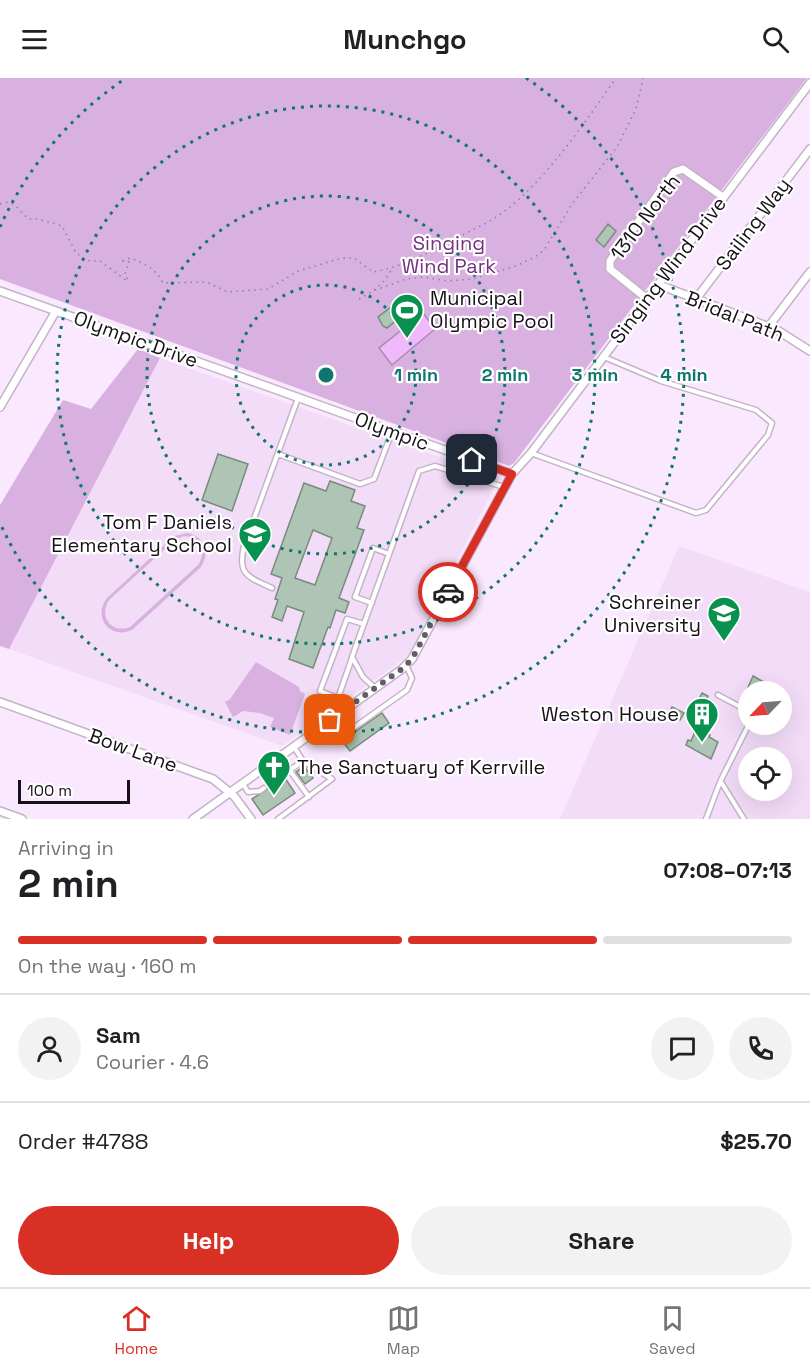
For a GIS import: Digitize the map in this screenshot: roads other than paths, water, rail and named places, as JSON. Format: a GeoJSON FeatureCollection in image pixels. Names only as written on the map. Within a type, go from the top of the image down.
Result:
{"type":"FeatureCollection","features":[{"type":"Feature","properties":{"kind":"street","name":"Singing Wind Drive"},"geometry":{"type":"LineString","coordinates":[[193,819],[412,659],[512,474],[531,453],[646,297],[810,83]]}},
{"type":"Feature","properties":{"kind":"street","name":"Sailing Way"},"geometry":{"type":"LineString","coordinates":[[696,299],[810,149]]}},
{"type":"Feature","properties":{"kind":"street","name":"1310 North"},"geometry":{"type":"LineString","coordinates":[[646,297],[610,269],[610,261],[674,172],[683,169],[723,197]]}},
{"type":"Feature","properties":{"kind":"street"},"geometry":{"type":"LineString","coordinates":[[769,326],[810,272]]}},
{"type":"Feature","properties":{"kind":"street","name":"Bridal Path"},"geometry":{"type":"LineString","coordinates":[[657,284],[769,326],[810,351]]}},
{"type":"Feature","properties":{"kind":"street","name":"Olympic Drive"},"geometry":{"type":"LineString","coordinates":[[0,291],[273,388]]}},
{"type":"Feature","properties":{"kind":"street"},"geometry":{"type":"LineString","coordinates":[[1,403],[56,311]]}},
{"type":"Feature","properties":{"kind":"street","name":"Olympic"},"geometry":{"type":"LineString","coordinates":[[273,388],[512,474]]}},
{"type":"Feature","properties":{"kind":"street","name":"Bow Lane"},"geometry":{"type":"LineString","coordinates":[[0,702],[213,779],[230,792],[251,819]]}},
{"type":"Feature","properties":{"kind":"street"},"geometry":{"type":"LineString","coordinates":[[0,811],[22,819]]}},
{"type":"Feature","properties":{"kind":"lane"},"geometry":{"type":"LineString","coordinates":[[531,453],[696,513],[706,510],[768,435],[772,423],[756,410],[660,381],[604,357]]}},
{"type":"Feature","properties":{"kind":"lane"},"geometry":{"type":"LineString","coordinates":[[272,588],[251,578],[245,572],[241,561],[244,546],[298,397]]}},
{"type":"Feature","properties":{"kind":"lane"},"geometry":{"type":"LineString","coordinates":[[278,454],[360,484],[374,479],[393,431]]}},
{"type":"Feature","properties":{"kind":"lane"},"geometry":{"type":"LineString","coordinates":[[338,698],[419,471],[435,466],[504,487]]}},
{"type":"Feature","properties":{"kind":"lane"},"geometry":{"type":"LineString","coordinates":[[372,603],[355,597],[373,548],[389,554]]}},
{"type":"Feature","properties":{"kind":"lane"},"geometry":{"type":"LineString","coordinates":[[345,710],[338,698],[320,691],[347,619],[364,624]]}},
{"type":"Feature","properties":{"kind":"lane"},"geometry":{"type":"LineString","coordinates":[[352,657],[363,677],[375,688]]}},
{"type":"Feature","properties":{"kind":"lane"},"geometry":{"type":"LineString","coordinates":[[330,720],[342,736],[407,690],[412,678],[406,665]]}},
{"type":"Feature","properties":{"kind":"lane"},"geometry":{"type":"LineString","coordinates":[[718,695],[738,706]]}},
{"type":"Feature","properties":{"kind":"lane"},"geometry":{"type":"LineString","coordinates":[[706,819],[720,782],[744,735]]}},
{"type":"Feature","properties":{"kind":"lane"},"geometry":{"type":"LineString","coordinates":[[278,819],[332,779],[303,761],[294,746]]}},
{"type":"Feature","properties":{"kind":"lane"},"geometry":{"type":"LineString","coordinates":[[280,756],[309,797]]}},
{"type":"Feature","properties":{"kind":"lane"},"geometry":{"type":"LineString","coordinates":[[270,784],[303,761]]}},
{"type":"Feature","properties":{"kind":"lane"},"geometry":{"type":"LineString","coordinates":[[720,782],[744,819]]}},
{"type":"Feature","properties":{"kind":"lane"},"geometry":{"type":"LineString","coordinates":[[242,784],[248,792],[260,791],[264,788]]}},
{"type":"Feature","properties":{"kind":"place","name":"Municipal Olympic Pool"},"geometry":{"type":"Point","coordinates":[407,339]}},
{"type":"Feature","properties":{"kind":"place","name":"Tom F Daniels Elementary School"},"geometry":{"type":"Point","coordinates":[255,563]}},
{"type":"Feature","properties":{"kind":"place","name":"Schreiner University"},"geometry":{"type":"Point","coordinates":[724,642]}},
{"type":"Feature","properties":{"kind":"place","name":"Weston House"},"geometry":{"type":"Point","coordinates":[702,743]}},
{"type":"Feature","properties":{"kind":"place","name":"The Sanctuary of Kerrville"},"geometry":{"type":"Point","coordinates":[274,796]}},
{"type":"Feature","properties":{"kind":"park label","name":"Singing Wind Park"},"geometry":{"type":"Point","coordinates":[449,254]}}]}
